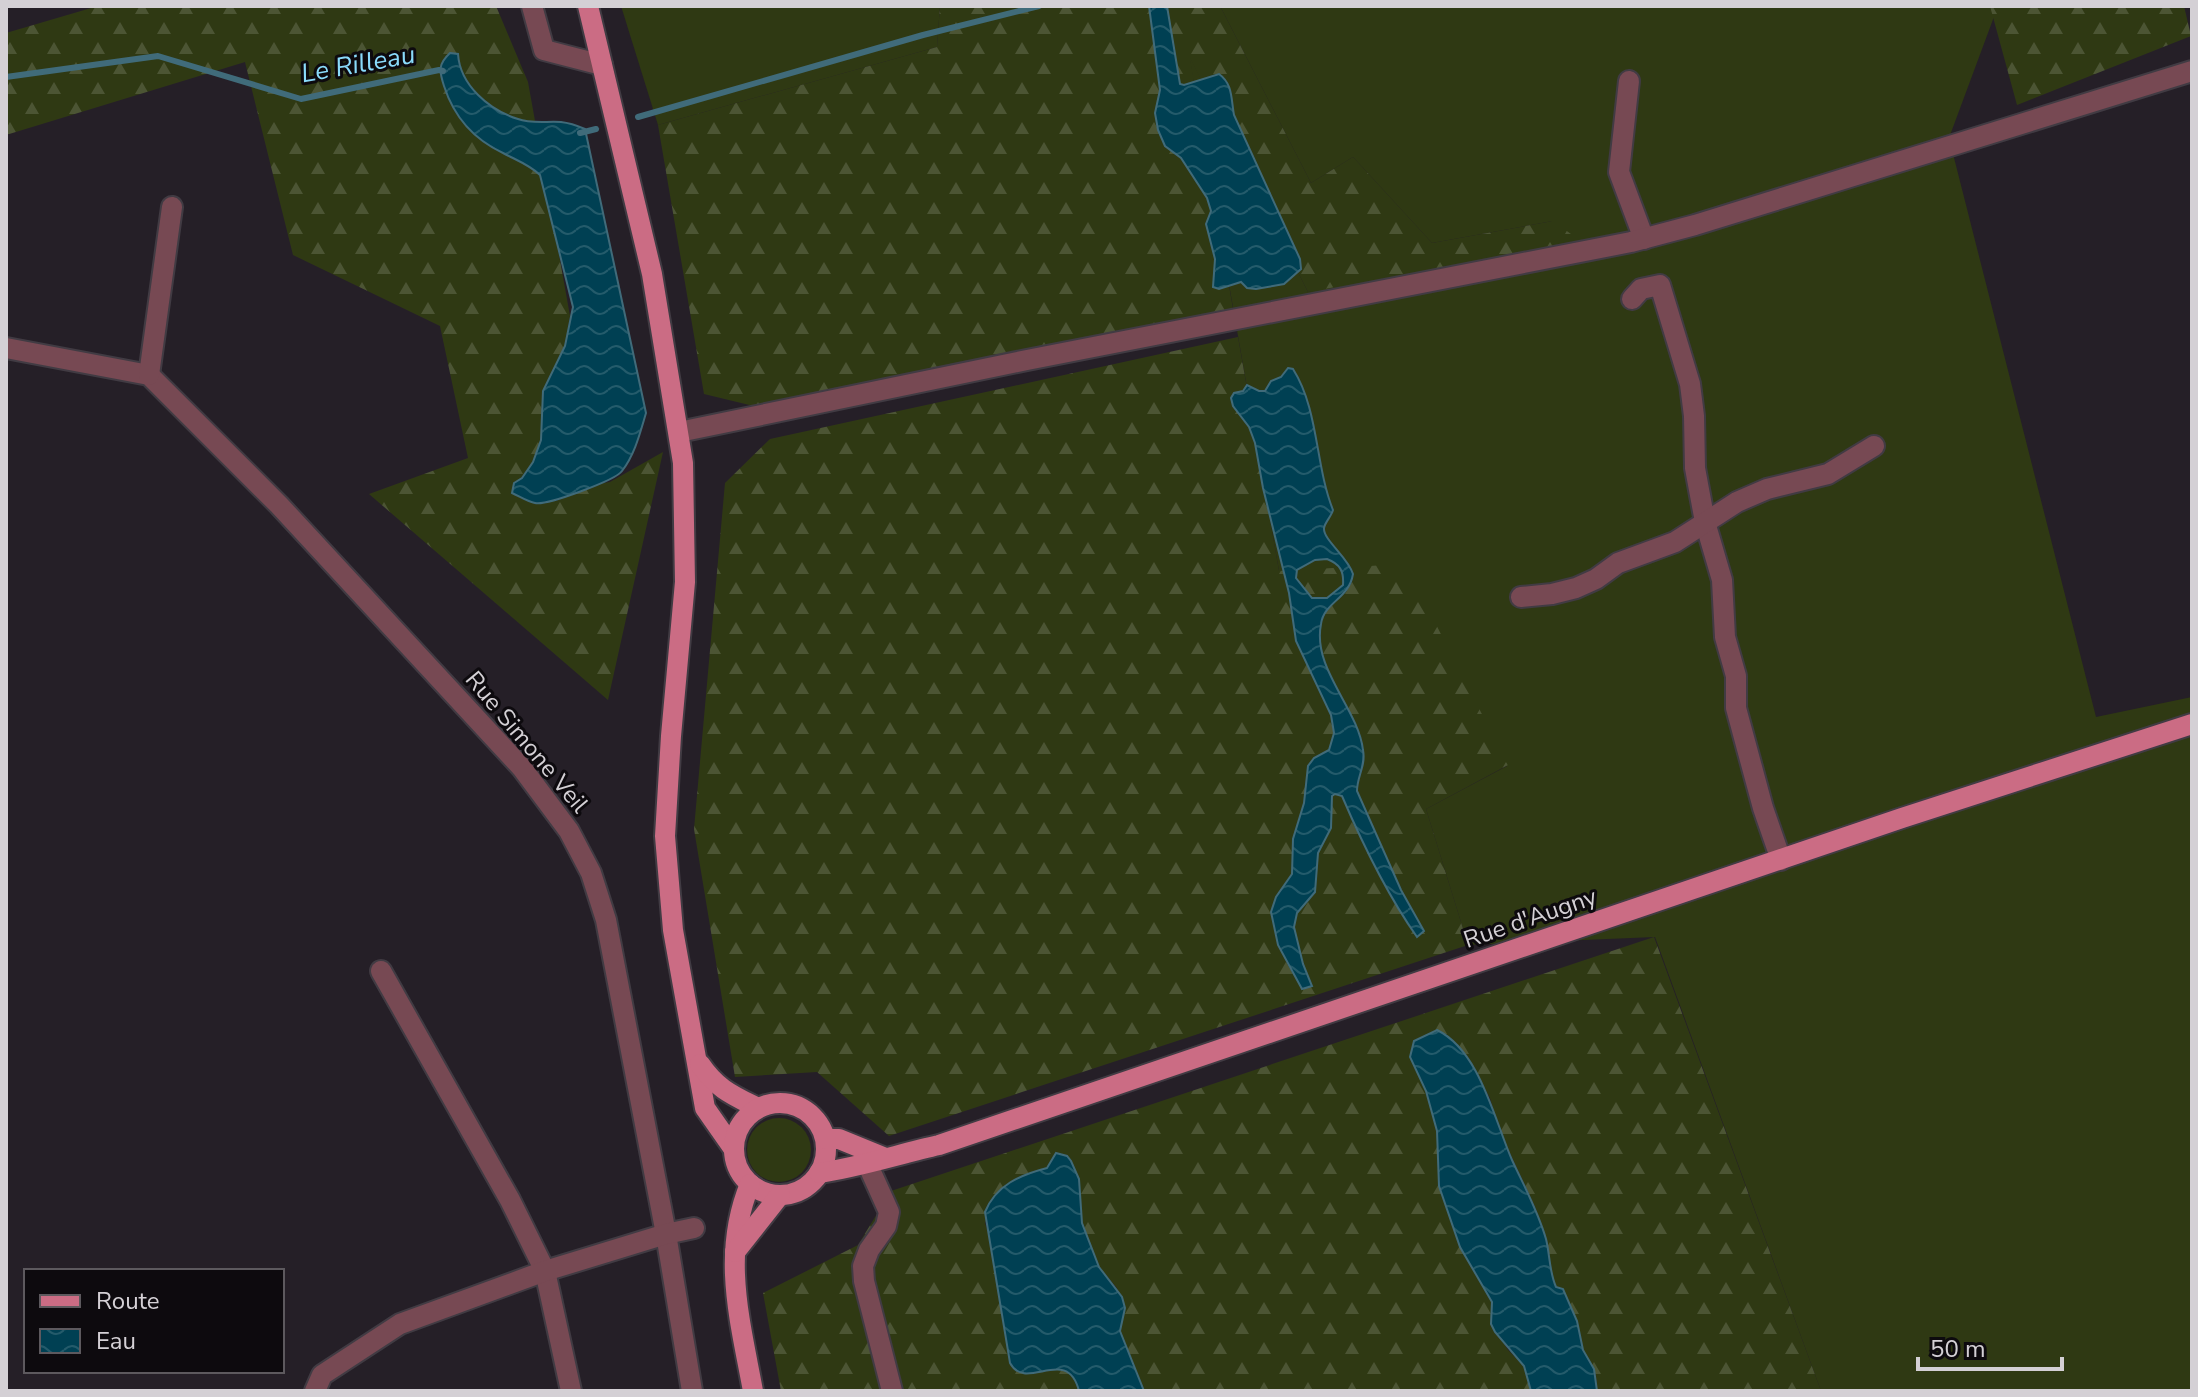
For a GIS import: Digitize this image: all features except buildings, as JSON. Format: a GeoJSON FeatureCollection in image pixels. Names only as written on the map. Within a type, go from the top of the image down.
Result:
{"type":"FeatureCollection","features":[{"type":"Feature","properties":{"kind":"main road"},"geometry":{"type":"LineString","coordinates":[[588,6],[652,274],[683,463],[685,582],[665,836],[673,930],[705,1108],[733,1148]]}},
{"type":"Feature","properties":{"kind":"main road","name":"Rue d'Augny"},"geometry":{"type":"LineString","coordinates":[[819,1173],[852,1168],[939,1145],[2192,724]]}},
{"type":"Feature","properties":{"kind":"main road"},"geometry":{"type":"LineString","coordinates":[[696,1057],[712,1081],[724,1092],[758,1108]]}},
{"type":"Feature","properties":{"kind":"main road"},"geometry":{"type":"LineString","coordinates":[[781,1102],[796,1105],[810,1113],[826,1139],[826,1155],[819,1173],[803,1189],[780,1195],[761,1191],[750,1184],[735,1161],[733,1148],[742,1123],[758,1108],[781,1102]]}},
{"type":"Feature","properties":{"kind":"main road"},"geometry":{"type":"LineString","coordinates":[[826,1139],[839,1139],[875,1160]]}},
{"type":"Feature","properties":{"kind":"main road"},"geometry":{"type":"LineString","coordinates":[[750,1184],[738,1211],[734,1288],[753,1391]]}},
{"type":"Feature","properties":{"kind":"main road"},"geometry":{"type":"LineString","coordinates":[[735,1252],[780,1195]]}},
{"type":"Feature","properties":{"kind":"street"},"geometry":{"type":"LineString","coordinates":[[532,6],[544,50],[602,65]]}},
{"type":"Feature","properties":{"kind":"street"},"geometry":{"type":"LineString","coordinates":[[679,432],[1644,239],[2192,71]]}},
{"type":"Feature","properties":{"kind":"street"},"geometry":{"type":"LineString","coordinates":[[1629,81],[1619,172],[1644,239]]}},
{"type":"Feature","properties":{"kind":"street"},"geometry":{"type":"LineString","coordinates":[[6,348],[149,375],[172,207]]}},
{"type":"Feature","properties":{"kind":"street"},"geometry":{"type":"LineString","coordinates":[[1632,299],[1641,289],[1660,285],[1690,384],[1695,468],[1705,522],[1722,580],[1725,637],[1736,676],[1736,708],[1763,808],[1781,860]]}},
{"type":"Feature","properties":{"kind":"street","name":"Rue Simone Veil"},"geometry":{"type":"LineString","coordinates":[[149,375],[279,505],[412,647],[522,768],[569,831],[591,873],[606,920],[666,1234],[692,1391]]}},
{"type":"Feature","properties":{"kind":"street"},"geometry":{"type":"LineString","coordinates":[[1521,597],[1576,588],[1596,579],[1618,563],[1675,542],[1737,502],[1767,489],[1828,474],[1874,446]]}},
{"type":"Feature","properties":{"kind":"street"},"geometry":{"type":"LineString","coordinates":[[381,971],[510,1200],[545,1271],[571,1391]]}},
{"type":"Feature","properties":{"kind":"street"},"geometry":{"type":"LineString","coordinates":[[875,1160],[889,1212],[886,1226],[869,1250],[863,1266],[864,1281],[892,1391]]}},
{"type":"Feature","properties":{"kind":"street"},"geometry":{"type":"LineString","coordinates":[[315,1391],[322,1375],[400,1324],[545,1271],[694,1228]]}},
{"type":"Feature","properties":{"kind":"green space"},"geometry":{"type":"Polygon","coordinates":[[[98,6],[496,6],[528,82],[570,316],[565,346],[543,391],[541,440],[533,462],[521,478],[556,501],[592,485],[610,482],[663,452],[608,700],[369,494],[468,458],[440,326],[293,255],[245,62],[6,135],[6,33],[98,6]]]}},
{"type":"Feature","properties":{"kind":"green space"},"geometry":{"type":"Polygon","coordinates":[[[621,6],[940,6],[937,47],[658,125],[621,6]]]}},
{"type":"Feature","properties":{"kind":"green space"},"geometry":{"type":"Polygon","coordinates":[[[940,6],[1220,6],[1311,183],[1353,157],[1432,243],[1553,221],[1582,242],[1308,292],[1190,58],[1233,309],[770,410],[704,394],[658,125],[937,47],[940,6]]]}},
{"type":"Feature","properties":{"kind":"green space"},"geometry":{"type":"Polygon","coordinates":[[[1220,6],[1998,6],[1949,138],[2096,717],[2192,697],[2192,1391],[1821,1391],[1655,937],[1468,945],[1426,809],[1507,766],[1279,571],[1189,55],[1308,292],[1553,221],[1432,243],[1353,157],[1311,183],[1220,6]]]}},
{"type":"Feature","properties":{"kind":"green space"},"geometry":{"type":"Polygon","coordinates":[[[1990,6],[2184,6],[2191,36],[2017,105],[1990,6]]]}},
{"type":"Feature","properties":{"kind":"green space"},"geometry":{"type":"Polygon","coordinates":[[[1238,337],[1279,571],[1405,564],[1508,765],[1426,809],[1468,945],[889,1136],[817,1072],[735,1077],[694,829],[725,483],[770,439],[1238,337]]]}},
{"type":"Feature","properties":{"kind":"green space"},"geometry":{"type":"Polygon","coordinates":[[[1654,937],[1821,1391],[1597,1391],[1596,1375],[1583,1350],[1577,1321],[1567,1297],[1556,1287],[1552,1278],[1546,1241],[1536,1209],[1500,1132],[1490,1098],[1468,1057],[1455,1042],[1410,1057],[1426,1091],[1437,1131],[1439,1186],[1460,1247],[1492,1302],[1491,1324],[1508,1350],[1524,1366],[1531,1391],[1144,1391],[1120,1331],[1122,1319],[1117,1288],[1099,1267],[1082,1223],[1079,1179],[1071,1161],[1056,1154],[1047,1168],[1022,1176],[1007,1186],[985,1223],[991,1242],[1010,1363],[1017,1371],[1026,1373],[1065,1371],[1073,1378],[1079,1391],[781,1391],[763,1293],[858,1245],[891,1191],[1654,937]]]}},
{"type":"Feature","properties":{"kind":"green space"},"geometry":{"type":"Polygon","coordinates":[[[773,1118],[785,1118],[802,1127],[809,1138],[809,1162],[802,1173],[785,1182],[773,1182],[761,1177],[752,1168],[747,1156],[747,1144],[752,1132],[761,1123],[773,1118]]]}},
{"type":"Feature","properties":{"kind":"water"},"geometry":{"type":"Polygon","coordinates":[[[1149,6],[1167,6],[1180,84],[1219,74],[1227,82],[1234,115],[1300,259],[1301,269],[1284,284],[1256,289],[1247,288],[1241,282],[1219,289],[1213,287],[1215,259],[1206,224],[1211,211],[1207,198],[1181,158],[1165,146],[1158,130],[1155,113],[1160,90],[1149,6]]]}},
{"type":"Feature","properties":{"kind":"water"},"geometry":{"type":"Polygon","coordinates":[[[450,53],[458,54],[464,76],[478,95],[507,115],[523,121],[561,122],[585,129],[646,413],[634,450],[622,471],[595,486],[542,503],[512,493],[514,483],[522,478],[533,462],[541,440],[543,391],[565,346],[573,307],[540,175],[483,141],[459,117],[442,81],[442,64],[450,53]]]}},
{"type":"Feature","properties":{"kind":"water"},"geometry":{"type":"Polygon","coordinates":[[[1288,368],[1293,369],[1308,402],[1333,510],[1324,528],[1325,533],[1353,574],[1347,589],[1323,617],[1320,641],[1329,673],[1359,734],[1364,756],[1357,791],[1401,890],[1424,931],[1417,937],[1376,868],[1342,796],[1335,794],[1332,796],[1331,828],[1318,853],[1315,892],[1297,913],[1294,927],[1312,986],[1302,989],[1278,945],[1271,912],[1276,897],[1292,874],[1293,839],[1304,803],[1308,766],[1314,758],[1329,750],[1334,733],[1331,715],[1296,641],[1289,593],[1255,443],[1231,398],[1247,385],[1265,391],[1271,381],[1281,377],[1288,368]],[[1315,560],[1297,570],[1296,578],[1312,598],[1327,598],[1343,585],[1340,569],[1331,561],[1315,560]]]}},
{"type":"Feature","properties":{"kind":"water"},"geometry":{"type":"Polygon","coordinates":[[[1437,1030],[1464,1053],[1484,1088],[1539,1218],[1556,1287],[1563,1289],[1577,1321],[1583,1350],[1594,1369],[1597,1391],[1531,1391],[1524,1366],[1491,1324],[1492,1302],[1460,1247],[1439,1186],[1437,1131],[1426,1091],[1410,1057],[1414,1041],[1437,1030]]]}},
{"type":"Feature","properties":{"kind":"water"},"geometry":{"type":"Polygon","coordinates":[[[1056,1153],[1067,1156],[1079,1179],[1082,1223],[1099,1267],[1122,1297],[1125,1308],[1120,1331],[1144,1391],[1079,1391],[1073,1378],[1065,1371],[1056,1369],[1026,1373],[1017,1371],[1010,1363],[985,1212],[1002,1188],[1027,1174],[1047,1168],[1056,1153]]]}},
{"type":"Feature","properties":{"kind":"waterway","name":"Le Rilleau"},"geometry":{"type":"LineString","coordinates":[[638,117],[923,35],[1039,6]]}},
{"type":"Feature","properties":{"kind":"waterway","name":"Le Rilleau"},"geometry":{"type":"LineString","coordinates":[[6,77],[158,56],[301,99],[443,71]]}},
{"type":"Feature","properties":{"kind":"waterway","name":"Le Rilleau"},"geometry":{"type":"LineString","coordinates":[[580,133],[596,129]]}}]}
